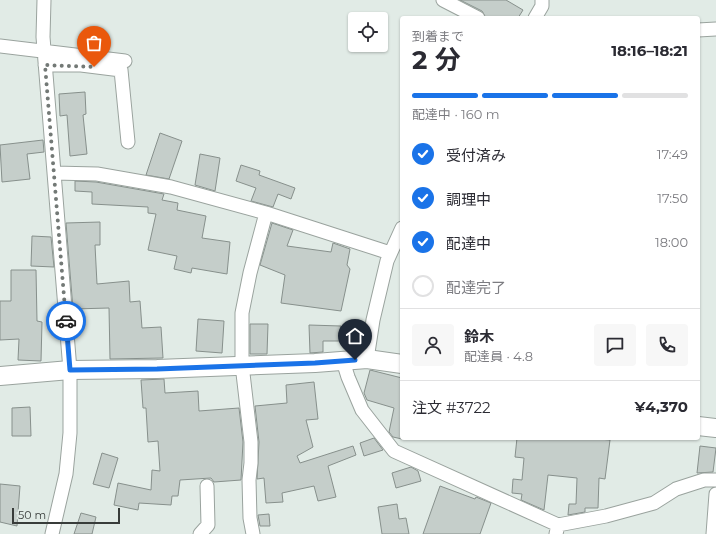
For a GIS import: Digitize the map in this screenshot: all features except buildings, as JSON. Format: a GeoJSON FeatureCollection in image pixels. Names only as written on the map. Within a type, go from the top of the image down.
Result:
{"type":"FeatureCollection","features":[{"type":"Feature","properties":{"kind":"main road"},"geometry":{"type":"LineString","coordinates":[[0,376],[70,370],[157,369],[367,359],[400,364]]}},
{"type":"Feature","properties":{"kind":"main road"},"geometry":{"type":"LineString","coordinates":[[700,426],[716,428]]}},
{"type":"Feature","properties":{"kind":"street"},"geometry":{"type":"LineString","coordinates":[[44,0],[44,52],[70,370],[70,433],[66,474],[52,534]]}},
{"type":"Feature","properties":{"kind":"street"},"geometry":{"type":"LineString","coordinates":[[443,0],[474,16]]}},
{"type":"Feature","properties":{"kind":"street"},"geometry":{"type":"LineString","coordinates":[[536,16],[542,6],[542,0]]}},
{"type":"Feature","properties":{"kind":"street"},"geometry":{"type":"LineString","coordinates":[[700,30],[716,29]]}},
{"type":"Feature","properties":{"kind":"street"},"geometry":{"type":"LineString","coordinates":[[0,46],[124,62]]}},
{"type":"Feature","properties":{"kind":"street"},"geometry":{"type":"LineString","coordinates":[[45,65],[81,65],[121,70],[128,142]]}},
{"type":"Feature","properties":{"kind":"street"},"geometry":{"type":"LineString","coordinates":[[54,173],[97,174],[171,187],[266,213],[390,253]]}},
{"type":"Feature","properties":{"kind":"street"},"geometry":{"type":"LineString","coordinates":[[253,534],[250,518],[249,480],[251,442],[242,365],[242,313],[250,273],[266,213]]}},
{"type":"Feature","properties":{"kind":"street"},"geometry":{"type":"LineString","coordinates":[[367,359],[373,320],[387,261],[400,232]]}},
{"type":"Feature","properties":{"kind":"street"},"geometry":{"type":"LineString","coordinates":[[343,361],[362,410],[394,451],[557,530],[654,503],[676,489],[704,480],[716,480]]}},
{"type":"Feature","properties":{"kind":"street"},"geometry":{"type":"LineString","coordinates":[[200,534],[208,525],[207,486]]}},
{"type":"Feature","properties":{"kind":"street"},"geometry":{"type":"LineString","coordinates":[[712,534],[716,494]]}},
{"type":"Feature","properties":{"kind":"way so far"},"geometry":{"type":"LineString","coordinates":[[66,321],[45,65],[81,65],[94,67]]}},
{"type":"Feature","properties":{"kind":"route"},"geometry":{"type":"LineString","coordinates":[[66,321],[70,370],[112,370],[137,368],[157,369],[355,360]]}}]}
